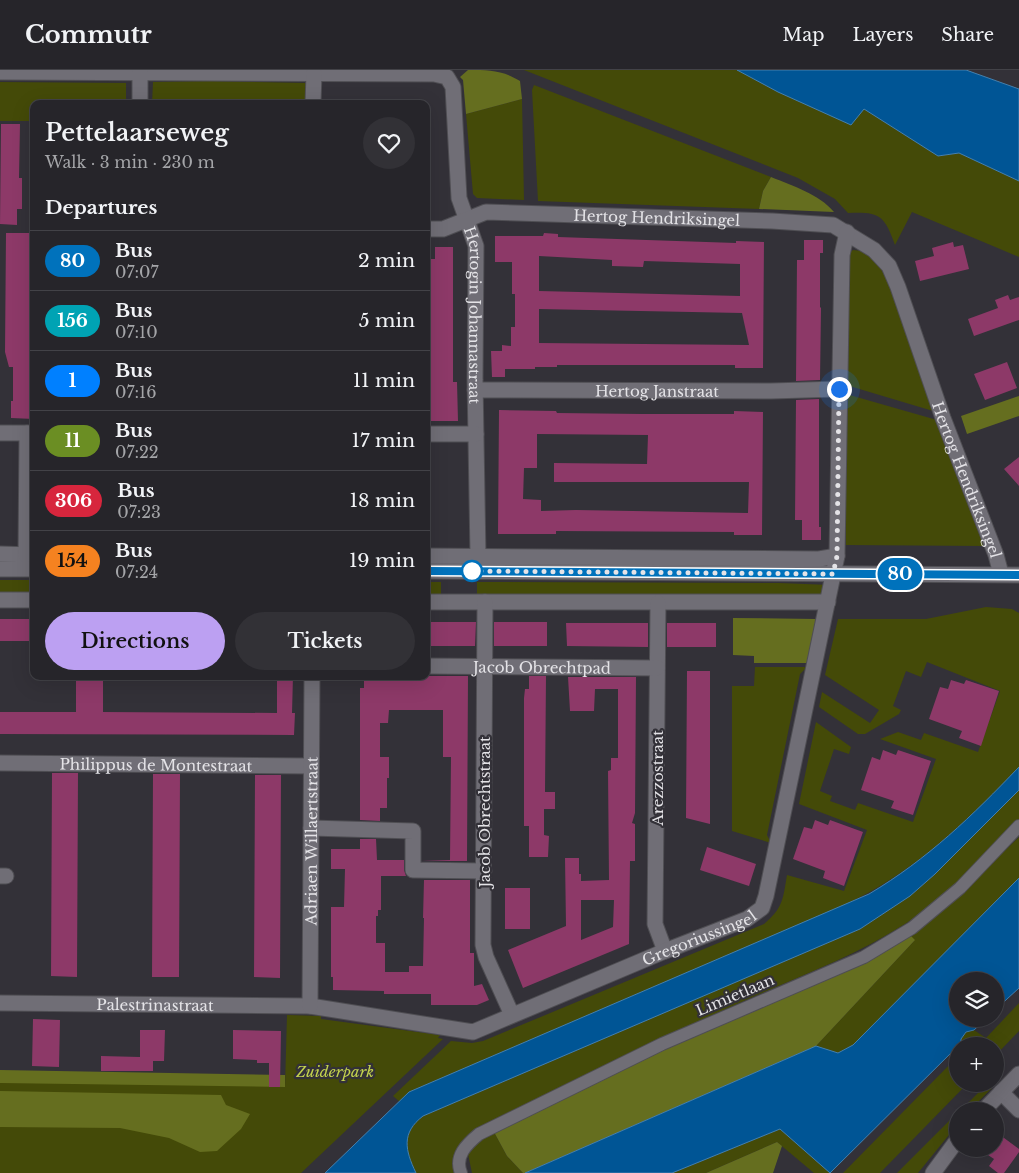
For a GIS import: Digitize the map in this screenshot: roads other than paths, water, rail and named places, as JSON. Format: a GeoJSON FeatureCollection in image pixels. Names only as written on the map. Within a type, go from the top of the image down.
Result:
{"type":"FeatureCollection","features":[{"type":"Feature","properties":{"kind":"street"},"geometry":{"type":"LineString","coordinates":[[0,72],[244,71],[438,74]]}},
{"type":"Feature","properties":{"kind":"street"},"geometry":{"type":"LineString","coordinates":[[140,72],[140,100]]}},
{"type":"Feature","properties":{"kind":"street"},"geometry":{"type":"LineString","coordinates":[[313,100],[314,73]]}},
{"type":"Feature","properties":{"kind":"street","name":"Hertogin Johannastraat"},"geometry":{"type":"LineString","coordinates":[[438,74],[453,88],[459,198],[476,246],[475,390],[478,556]]}},
{"type":"Feature","properties":{"kind":"street","name":"Hertog Hendriksingel"},"geometry":{"type":"LineString","coordinates":[[430,230],[443,229],[486,212],[772,221],[833,225],[847,232],[874,250],[889,266],[943,418],[996,555],[1001,574]]}},
{"type":"Feature","properties":{"kind":"street"},"geometry":{"type":"LineString","coordinates":[[833,574],[837,556],[842,256],[847,232]]}},
{"type":"Feature","properties":{"kind":"street","name":"Hertog Janstraat"},"geometry":{"type":"LineString","coordinates":[[475,390],[771,391],[839,389]]}},
{"type":"Feature","properties":{"kind":"street"},"geometry":{"type":"LineString","coordinates":[[0,433],[30,433],[30,555],[0,554]]}},
{"type":"Feature","properties":{"kind":"street"},"geometry":{"type":"LineString","coordinates":[[430,434],[476,434]]}},
{"type":"Feature","properties":{"kind":"street"},"geometry":{"type":"LineString","coordinates":[[430,556],[819,559],[837,556]]}},
{"type":"Feature","properties":{"kind":"street"},"geometry":{"type":"LineString","coordinates":[[0,569],[30,569]]}},
{"type":"Feature","properties":{"kind":"street"},"geometry":{"type":"LineString","coordinates":[[430,571],[1019,575]]}},
{"type":"Feature","properties":{"kind":"street","name":"Gregoriussingel"},"geometry":{"type":"LineString","coordinates":[[310,1006],[473,1032],[664,951],[747,919],[762,908],[792,778],[833,574]]}},
{"type":"Feature","properties":{"kind":"street"},"geometry":{"type":"LineString","coordinates":[[0,600],[30,600]]}},
{"type":"Feature","properties":{"kind":"street"},"geometry":{"type":"LineString","coordinates":[[430,602],[828,602]]}},
{"type":"Feature","properties":{"kind":"street","name":"Jacob Obrechtstraat"},"geometry":{"type":"LineString","coordinates":[[485,602],[483,946],[512,1016]]}},
{"type":"Feature","properties":{"kind":"street","name":"Arezzostraat"},"geometry":{"type":"LineString","coordinates":[[658,603],[655,924],[664,951]]}},
{"type":"Feature","properties":{"kind":"street","name":"Jacob Obrechtpad"},"geometry":{"type":"LineString","coordinates":[[430,666],[657,668]]}},
{"type":"Feature","properties":{"kind":"street","name":"Adriaen Willaertstraat"},"geometry":{"type":"LineString","coordinates":[[310,1006],[312,680]]}},
{"type":"Feature","properties":{"kind":"street","name":"Philippus de Montestraat"},"geometry":{"type":"LineString","coordinates":[[0,763],[311,766]]}},
{"type":"Feature","properties":{"kind":"street","name":"Limietlaan"},"geometry":{"type":"LineString","coordinates":[[461,1173],[459,1157],[466,1145],[479,1134],[522,1111],[662,1044],[864,957],[912,928],[960,888],[1019,826]]}},
{"type":"Feature","properties":{"kind":"street"},"geometry":{"type":"LineString","coordinates":[[311,828],[413,831],[413,870],[484,871]]}},
{"type":"Feature","properties":{"kind":"street","name":"Palestrinastraat"},"geometry":{"type":"LineString","coordinates":[[0,1003],[310,1006]]}},
{"type":"Feature","properties":{"kind":"street"},"geometry":{"type":"LineString","coordinates":[[1004,1089],[1019,1074]]}},
{"type":"Feature","properties":{"kind":"street"},"geometry":{"type":"LineString","coordinates":[[992,1102],[1001,1092],[1019,1110]]}},
{"type":"Feature","properties":{"kind":"street"},"geometry":{"type":"LineString","coordinates":[[933,1173],[949,1151]]}},
{"type":"Feature","properties":{"kind":"water"},"geometry":{"type":"Polygon","coordinates":[[[737,70],[966,70],[1019,89],[1019,181],[959,153],[938,156],[864,109],[851,125],[778,92],[737,70]]]}},
{"type":"Feature","properties":{"kind":"water"},"geometry":{"type":"Polygon","coordinates":[[[1019,767],[1019,790],[935,874],[910,896],[860,929],[423,1116],[411,1129],[407,1142],[409,1157],[416,1173],[325,1173],[409,1092],[869,894],[911,866],[948,836],[1019,767]]]}},
{"type":"Feature","properties":{"kind":"water"},"geometry":{"type":"Polygon","coordinates":[[[1019,878],[1019,988],[1004,1002],[1004,972],[949,972],[949,1027],[977,1027],[966,1032],[962,1037],[949,1037],[949,1055],[830,1173],[780,1129],[672,1173],[525,1173],[816,1046],[838,1053],[853,1045],[1019,878]]]}},
{"type":"Feature","properties":{"kind":"park label","name":"Zuiderpark"},"geometry":{"type":"Point","coordinates":[335,1071]}}]}
